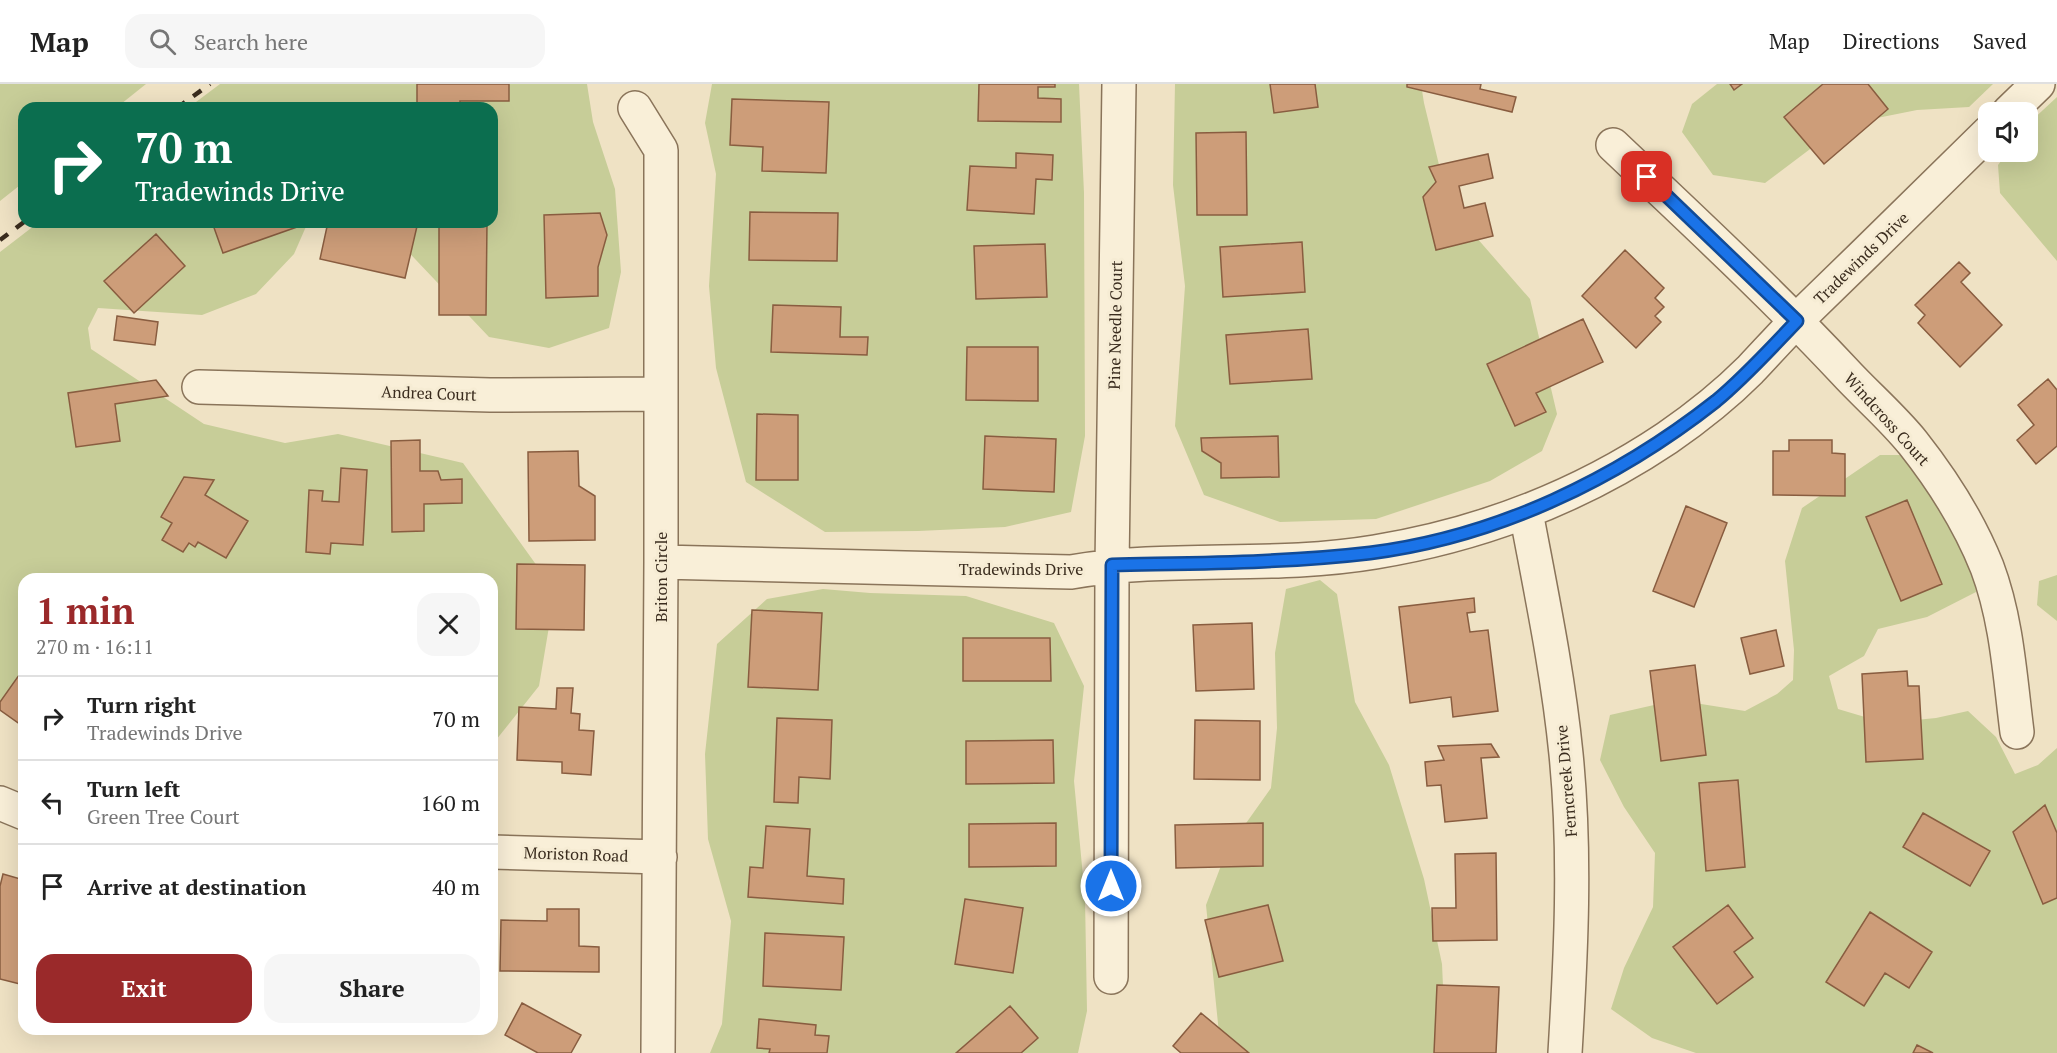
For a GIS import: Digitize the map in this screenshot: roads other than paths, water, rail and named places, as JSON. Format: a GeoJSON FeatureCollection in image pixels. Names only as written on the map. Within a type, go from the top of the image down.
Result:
{"type":"FeatureCollection","features":[{"type":"Feature","properties":{"kind":"street","name":"Pine Needle Court"},"geometry":{"type":"LineString","coordinates":[[1111,977],[1112,565],[1119,84]]}},
{"type":"Feature","properties":{"kind":"street"},"geometry":{"type":"LineString","coordinates":[[2019,102],[2038,84]]}},
{"type":"Feature","properties":{"kind":"street","name":"Briton Circle"},"geometry":{"type":"LineString","coordinates":[[635,108],[661,150],[658,1053]]}},
{"type":"Feature","properties":{"kind":"street","name":"Tradewinds Drive"},"geometry":{"type":"LineString","coordinates":[[661,562],[1071,572],[1112,565],[1310,559],[1373,552],[1456,536],[1526,512],[1612,471],[1666,438],[1749,371],[1978,143]]}},
{"type":"Feature","properties":{"kind":"street","name":"Windcross Court"},"geometry":{"type":"LineString","coordinates":[[1613,145],[1797,321],[1912,442],[1950,493],[1971,530],[1988,569],[2005,631],[2017,732]]}},
{"type":"Feature","properties":{"kind":"street","name":"Andrea Court"},"geometry":{"type":"LineString","coordinates":[[199,387],[490,395],[660,394]]}},
{"type":"Feature","properties":{"kind":"street","name":"Ferncreek Drive"},"geometry":{"type":"LineString","coordinates":[[1526,512],[1555,670],[1566,754],[1573,860],[1572,945],[1565,1053]]}},
{"type":"Feature","properties":{"kind":"street"},"geometry":{"type":"LineString","coordinates":[[0,803],[18,810]]}},
{"type":"Feature","properties":{"kind":"street","name":"Moriston Road"},"geometry":{"type":"LineString","coordinates":[[498,852],[660,857]]}},
{"type":"Feature","properties":{"kind":"railway"},"geometry":{"type":"LineString","coordinates":[[185,102],[210,84]]}},
{"type":"Feature","properties":{"kind":"railway"},"geometry":{"type":"LineString","coordinates":[[0,240],[18,226]]}}]}
